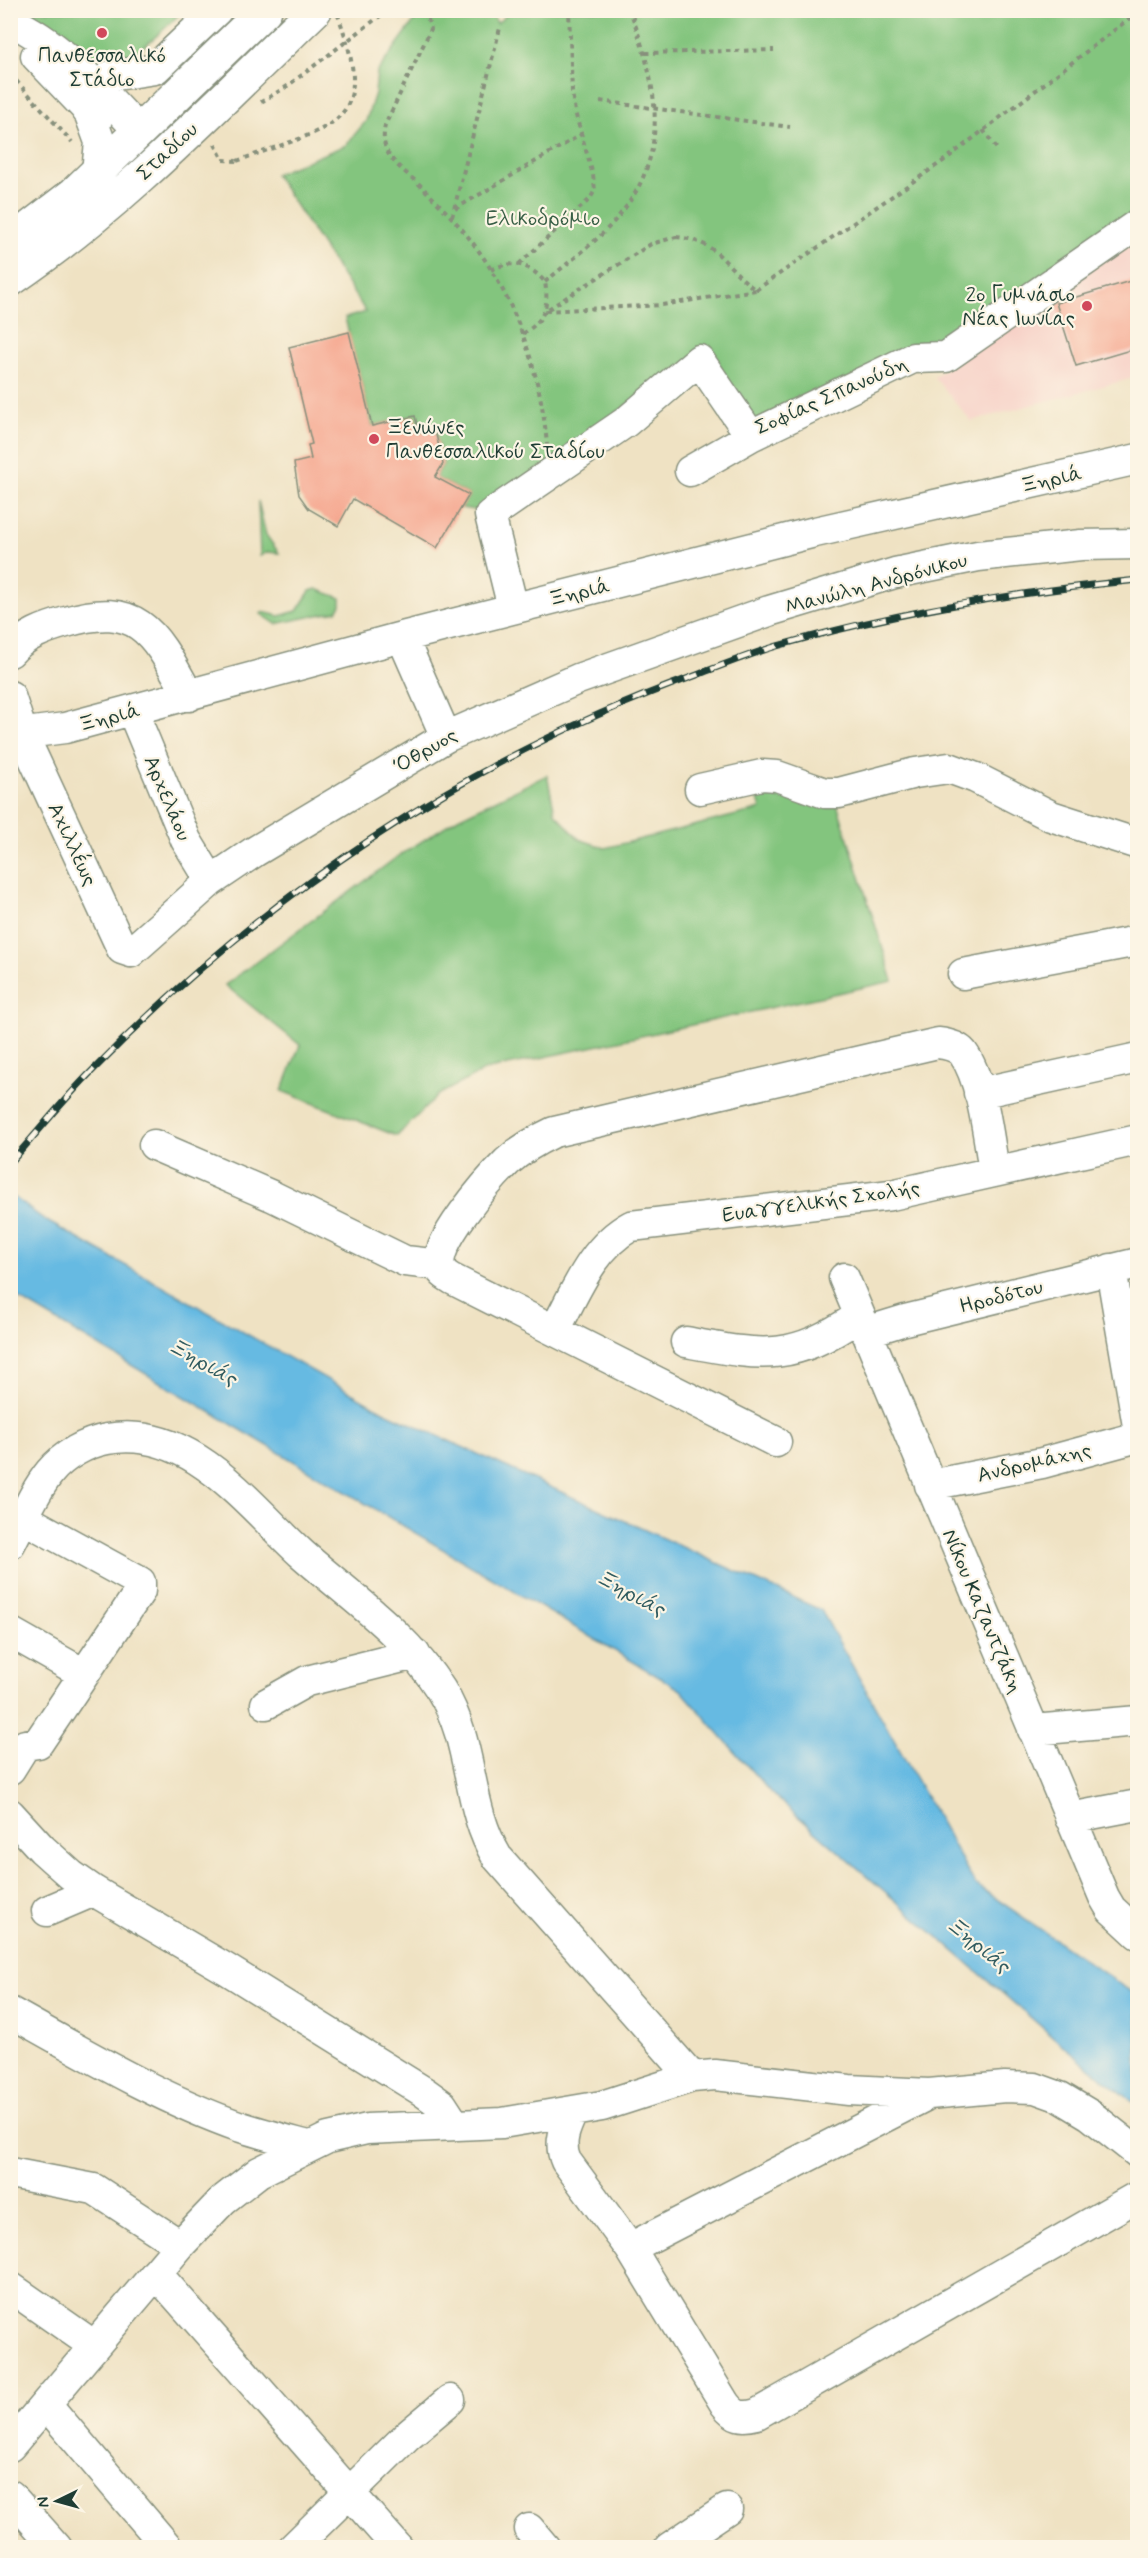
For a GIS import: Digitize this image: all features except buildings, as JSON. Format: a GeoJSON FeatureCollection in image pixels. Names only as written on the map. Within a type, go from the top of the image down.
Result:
{"type":"FeatureCollection","features":[{"type":"Feature","properties":{"kind":"main road","name":"Σταδίου"},"geometry":{"type":"LineString","coordinates":[[10,243],[32,228],[119,152],[264,10]]}},
{"type":"Feature","properties":{"kind":"main road","name":"Σταδίου"},"geometry":{"type":"LineString","coordinates":[[10,280],[46,255],[125,190],[315,10]]}},
{"type":"Feature","properties":{"kind":"street"},"geometry":{"type":"LineString","coordinates":[[93,99],[110,76],[155,69],[217,10]]}},
{"type":"Feature","properties":{"kind":"street"},"geometry":{"type":"LineString","coordinates":[[10,21],[26,28],[93,99],[119,152],[101,157],[93,99],[10,30]]}},
{"type":"Feature","properties":{"kind":"street","name":"Σοφίας Σπανούδη"},"geometry":{"type":"LineString","coordinates":[[513,608],[490,515],[626,422],[699,360],[751,436],[913,358],[946,357],[1137,224]]}},
{"type":"Feature","properties":{"kind":"street"},"geometry":{"type":"LineString","coordinates":[[690,471],[751,436]]}},
{"type":"Feature","properties":{"kind":"street","name":"Ξηριά"},"geometry":{"type":"LineString","coordinates":[[14,732],[65,728],[402,637],[815,532],[1137,459]]}},
{"type":"Feature","properties":{"kind":"street","name":"Μανώλη Ανδρόνικου"},"geometry":{"type":"LineString","coordinates":[[759,614],[870,580],[950,561],[1073,546],[1137,544]]}},
{"type":"Feature","properties":{"kind":"street"},"geometry":{"type":"LineString","coordinates":[[10,652],[28,637],[47,627],[107,613],[123,616],[157,639],[189,696]]}},
{"type":"Feature","properties":{"kind":"street","name":"Όθρυος"},"geometry":{"type":"LineString","coordinates":[[127,952],[134,950],[211,881],[254,852],[446,736],[578,678],[759,614]]}},
{"type":"Feature","properties":{"kind":"street"},"geometry":{"type":"LineString","coordinates":[[402,637],[446,736]]}},
{"type":"Feature","properties":{"kind":"street","name":"Αχιλλέως"},"geometry":{"type":"LineString","coordinates":[[10,696],[14,732],[122,949],[127,952]]}},
{"type":"Feature","properties":{"kind":"street","name":"Αρχελάου"},"geometry":{"type":"LineString","coordinates":[[132,710],[186,840],[211,881]]}},
{"type":"Feature","properties":{"kind":"street"},"geometry":{"type":"LineString","coordinates":[[700,789],[762,775],[777,776],[825,793],[839,793],[926,770],[949,768],[976,778],[1051,816],[1137,844]]}},
{"type":"Feature","properties":{"kind":"street"},"geometry":{"type":"LineString","coordinates":[[963,974],[1137,941]]}},
{"type":"Feature","properties":{"kind":"street"},"geometry":{"type":"LineString","coordinates":[[776,1442],[452,1279],[441,1271],[440,1265],[444,1242],[452,1229],[497,1173],[522,1151],[554,1132],[938,1043],[951,1045],[962,1052],[979,1093],[994,1170]]}},
{"type":"Feature","properties":{"kind":"street"},"geometry":{"type":"LineString","coordinates":[[979,1093],[1137,1058]]}},
{"type":"Feature","properties":{"kind":"street","name":"Ευαγγελικής Σχολής"},"geometry":{"type":"LineString","coordinates":[[555,1330],[590,1265],[620,1232],[631,1227],[891,1195],[994,1170],[1137,1140]]}},
{"type":"Feature","properties":{"kind":"street"},"geometry":{"type":"LineString","coordinates":[[154,1145],[272,1196],[405,1261],[440,1265]]}},
{"type":"Feature","properties":{"kind":"street"},"geometry":{"type":"LineString","coordinates":[[1124,1266],[1137,1426]]}},
{"type":"Feature","properties":{"kind":"street","name":"Ηροδότου"},"geometry":{"type":"LineString","coordinates":[[686,1342],[753,1354],[773,1353],[816,1343],[862,1324],[905,1320],[1124,1266]]}},
{"type":"Feature","properties":{"kind":"street","name":"Νίκου Καζαντζάκη"},"geometry":{"type":"LineString","coordinates":[[844,1278],[1104,1897],[1111,1909],[1137,1934]]}},
{"type":"Feature","properties":{"kind":"street"},"geometry":{"type":"LineString","coordinates":[[15,1750],[38,1743],[140,1591],[140,1582],[15,1532],[51,1470],[68,1455],[94,1441],[116,1437],[144,1437],[177,1448],[216,1472],[303,1555],[374,1612],[415,1654],[441,1690],[459,1724],[484,1835],[497,1857],[692,2077]]}},
{"type":"Feature","properties":{"kind":"street","name":"Ανδρομάχης"},"geometry":{"type":"LineString","coordinates":[[930,1485],[1052,1461],[1137,1437]]}},
{"type":"Feature","properties":{"kind":"street"},"geometry":{"type":"LineString","coordinates":[[10,1632],[84,1674]]}},
{"type":"Feature","properties":{"kind":"street"},"geometry":{"type":"LineString","coordinates":[[266,1704],[307,1681],[415,1654]]}},
{"type":"Feature","properties":{"kind":"street"},"geometry":{"type":"LineString","coordinates":[[1034,1731],[1137,1721]]}},
{"type":"Feature","properties":{"kind":"street"},"geometry":{"type":"LineString","coordinates":[[1070,1818],[1137,1805]]}},
{"type":"Feature","properties":{"kind":"street"},"geometry":{"type":"LineString","coordinates":[[10,1814],[42,1849],[94,1891],[228,1970],[424,2092],[442,2105],[455,2125]]}},
{"type":"Feature","properties":{"kind":"street"},"geometry":{"type":"LineString","coordinates":[[47,1911],[94,1891]]}},
{"type":"Feature","properties":{"kind":"street"},"geometry":{"type":"LineString","coordinates":[[10,2012],[93,2059],[186,2103],[241,2126],[308,2146]]}},
{"type":"Feature","properties":{"kind":"street"},"geometry":{"type":"LineString","coordinates":[[13,2440],[180,2245],[223,2200],[250,2179],[308,2146],[328,2138],[367,2129],[502,2123],[602,2106],[692,2077],[726,2075],[831,2088],[929,2094],[1005,2086],[1035,2088],[1060,2097],[1090,2115],[1137,2153]]}},
{"type":"Feature","properties":{"kind":"street"},"geometry":{"type":"LineString","coordinates":[[630,2248],[929,2094]]}},
{"type":"Feature","properties":{"kind":"street"},"geometry":{"type":"LineString","coordinates":[[573,2111],[563,2134],[563,2153],[630,2248],[725,2404],[732,2414],[744,2418],[757,2414],[1137,2196]]}},
{"type":"Feature","properties":{"kind":"street"},"geometry":{"type":"LineString","coordinates":[[10,2173],[94,2189],[180,2245]]}},
{"type":"Feature","properties":{"kind":"street"},"geometry":{"type":"LineString","coordinates":[[156,2273],[398,2547]]}},
{"type":"Feature","properties":{"kind":"street"},"geometry":{"type":"LineString","coordinates":[[10,2287],[93,2345]]}},
{"type":"Feature","properties":{"kind":"street"},"geometry":{"type":"LineString","coordinates":[[293,2547],[407,2436],[450,2400]]}},
{"type":"Feature","properties":{"kind":"street"},"geometry":{"type":"LineString","coordinates":[[46,2404],[168,2547]]}},
{"type":"Feature","properties":{"kind":"street"},"geometry":{"type":"LineString","coordinates":[[10,2495],[57,2547]]}},
{"type":"Feature","properties":{"kind":"street"},"geometry":{"type":"LineString","coordinates":[[669,2547],[727,2509]]}},
{"type":"Feature","properties":{"kind":"path"},"geometry":{"type":"LineString","coordinates":[[216,136],[216,149],[223,160],[237,161],[326,127],[348,107],[354,86],[353,61],[336,10]]}},
{"type":"Feature","properties":{"kind":"path"},"geometry":{"type":"LineString","coordinates":[[259,103],[286,87],[388,10]]}},
{"type":"Feature","properties":{"kind":"path"},"geometry":{"type":"LineString","coordinates":[[425,10],[431,29],[385,125],[383,137],[390,157],[452,217],[491,270],[522,334],[544,415],[550,474]]}},
{"type":"Feature","properties":{"kind":"path"},"geometry":{"type":"LineString","coordinates":[[519,264],[590,199],[595,190],[590,158],[572,92],[569,10]]}},
{"type":"Feature","properties":{"kind":"path"},"geometry":{"type":"LineString","coordinates":[[545,282],[602,234],[623,210],[640,184],[655,144],[654,106],[645,53],[630,10]]}},
{"type":"Feature","properties":{"kind":"path"},"geometry":{"type":"LineString","coordinates":[[545,311],[662,305],[756,290],[946,159],[1137,12]]}},
{"type":"Feature","properties":{"kind":"path"},"geometry":{"type":"LineString","coordinates":[[452,217],[500,28]]}},
{"type":"Feature","properties":{"kind":"path"},"geometry":{"type":"LineString","coordinates":[[645,53],[774,50]]}},
{"type":"Feature","properties":{"kind":"path"},"geometry":{"type":"LineString","coordinates":[[10,74],[119,152]]}},
{"type":"Feature","properties":{"kind":"path"},"geometry":{"type":"LineString","coordinates":[[600,101],[654,106],[790,127]]}},
{"type":"Feature","properties":{"kind":"path"},"geometry":{"type":"LineString","coordinates":[[983,130],[997,149]]}},
{"type":"Feature","properties":{"kind":"path"},"geometry":{"type":"LineString","coordinates":[[454,209],[582,134]]}},
{"type":"Feature","properties":{"kind":"path"},"geometry":{"type":"LineString","coordinates":[[522,334],[532,328],[545,311],[651,244],[676,237],[704,243],[715,250],[740,279],[756,290]]}},
{"type":"Feature","properties":{"kind":"path"},"geometry":{"type":"LineString","coordinates":[[491,270],[514,263],[537,273],[545,282],[548,300],[545,311]]}},
{"type":"Feature","properties":{"kind":"shaded area","name":"2ο Γυμνάσιο Νέας Ιωνίας"},"geometry":{"type":"Polygon","coordinates":[[[1137,235],[1137,377],[971,421],[934,377],[1137,235]]]}},
{"type":"Feature","properties":{"kind":"green space","name":"Ελικοδρόμιο"},"geometry":{"type":"Polygon","coordinates":[[[512,10],[1137,11],[1137,217],[944,352],[753,429],[698,354],[481,511],[461,508],[469,495],[435,477],[443,464],[435,430],[419,433],[415,416],[372,426],[345,318],[366,312],[275,174],[346,145],[366,121],[375,93],[377,72],[418,16],[425,11],[491,11],[497,23],[512,10]]]}},
{"type":"Feature","properties":{"kind":"green space","name":"Πανθεσσαλικό Στάδιο"},"geometry":{"type":"Polygon","coordinates":[[[30,11],[183,11],[143,47],[129,56],[114,62],[99,63],[83,58],[65,47],[41,27],[30,11]]]}},
{"type":"Feature","properties":{"kind":"green space"},"geometry":{"type":"Polygon","coordinates":[[[258,501],[266,535],[279,553],[267,552],[260,556],[258,501]]]}},
{"type":"Feature","properties":{"kind":"green space"},"geometry":{"type":"Polygon","coordinates":[[[316,589],[341,598],[341,605],[337,611],[276,624],[261,614],[263,612],[279,616],[297,611],[310,591],[316,589]]]}},
{"type":"Feature","properties":{"kind":"green space"},"geometry":{"type":"Polygon","coordinates":[[[547,775],[555,813],[579,839],[605,848],[761,809],[753,783],[836,801],[893,981],[485,1070],[438,1095],[397,1136],[282,1091],[300,1045],[225,985],[397,857],[458,818],[547,775]]]}},
{"type":"Feature","properties":{"kind":"water","name":"Ξηριάς"},"geometry":{"type":"Polygon","coordinates":[[[11,1195],[45,1220],[383,1411],[821,1610],[975,1884],[1137,1996],[1137,2105],[1081,2061],[771,1793],[681,1690],[11,1294],[11,1195]]]}},
{"type":"Feature","properties":{"kind":"railway"},"geometry":{"type":"LineString","coordinates":[[10,1163],[93,1070],[159,1006],[227,946],[299,890],[373,838],[450,790],[530,747],[612,709],[777,646],[911,613],[1001,597],[1138,580]]}},
{"type":"Feature","properties":{"kind":"place","name":"Πανθεσσαλικό Στάδιο"},"geometry":{"type":"Point","coordinates":[102,33]}},
{"type":"Feature","properties":{"kind":"place","name":"2ο Γυμνάσιο Νέας Ιωνίας"},"geometry":{"type":"Point","coordinates":[1087,306]}},
{"type":"Feature","properties":{"kind":"place","name":"Ξενώνες Πανθεσσαλικού Σταδίου"},"geometry":{"type":"Point","coordinates":[374,439]}}]}
